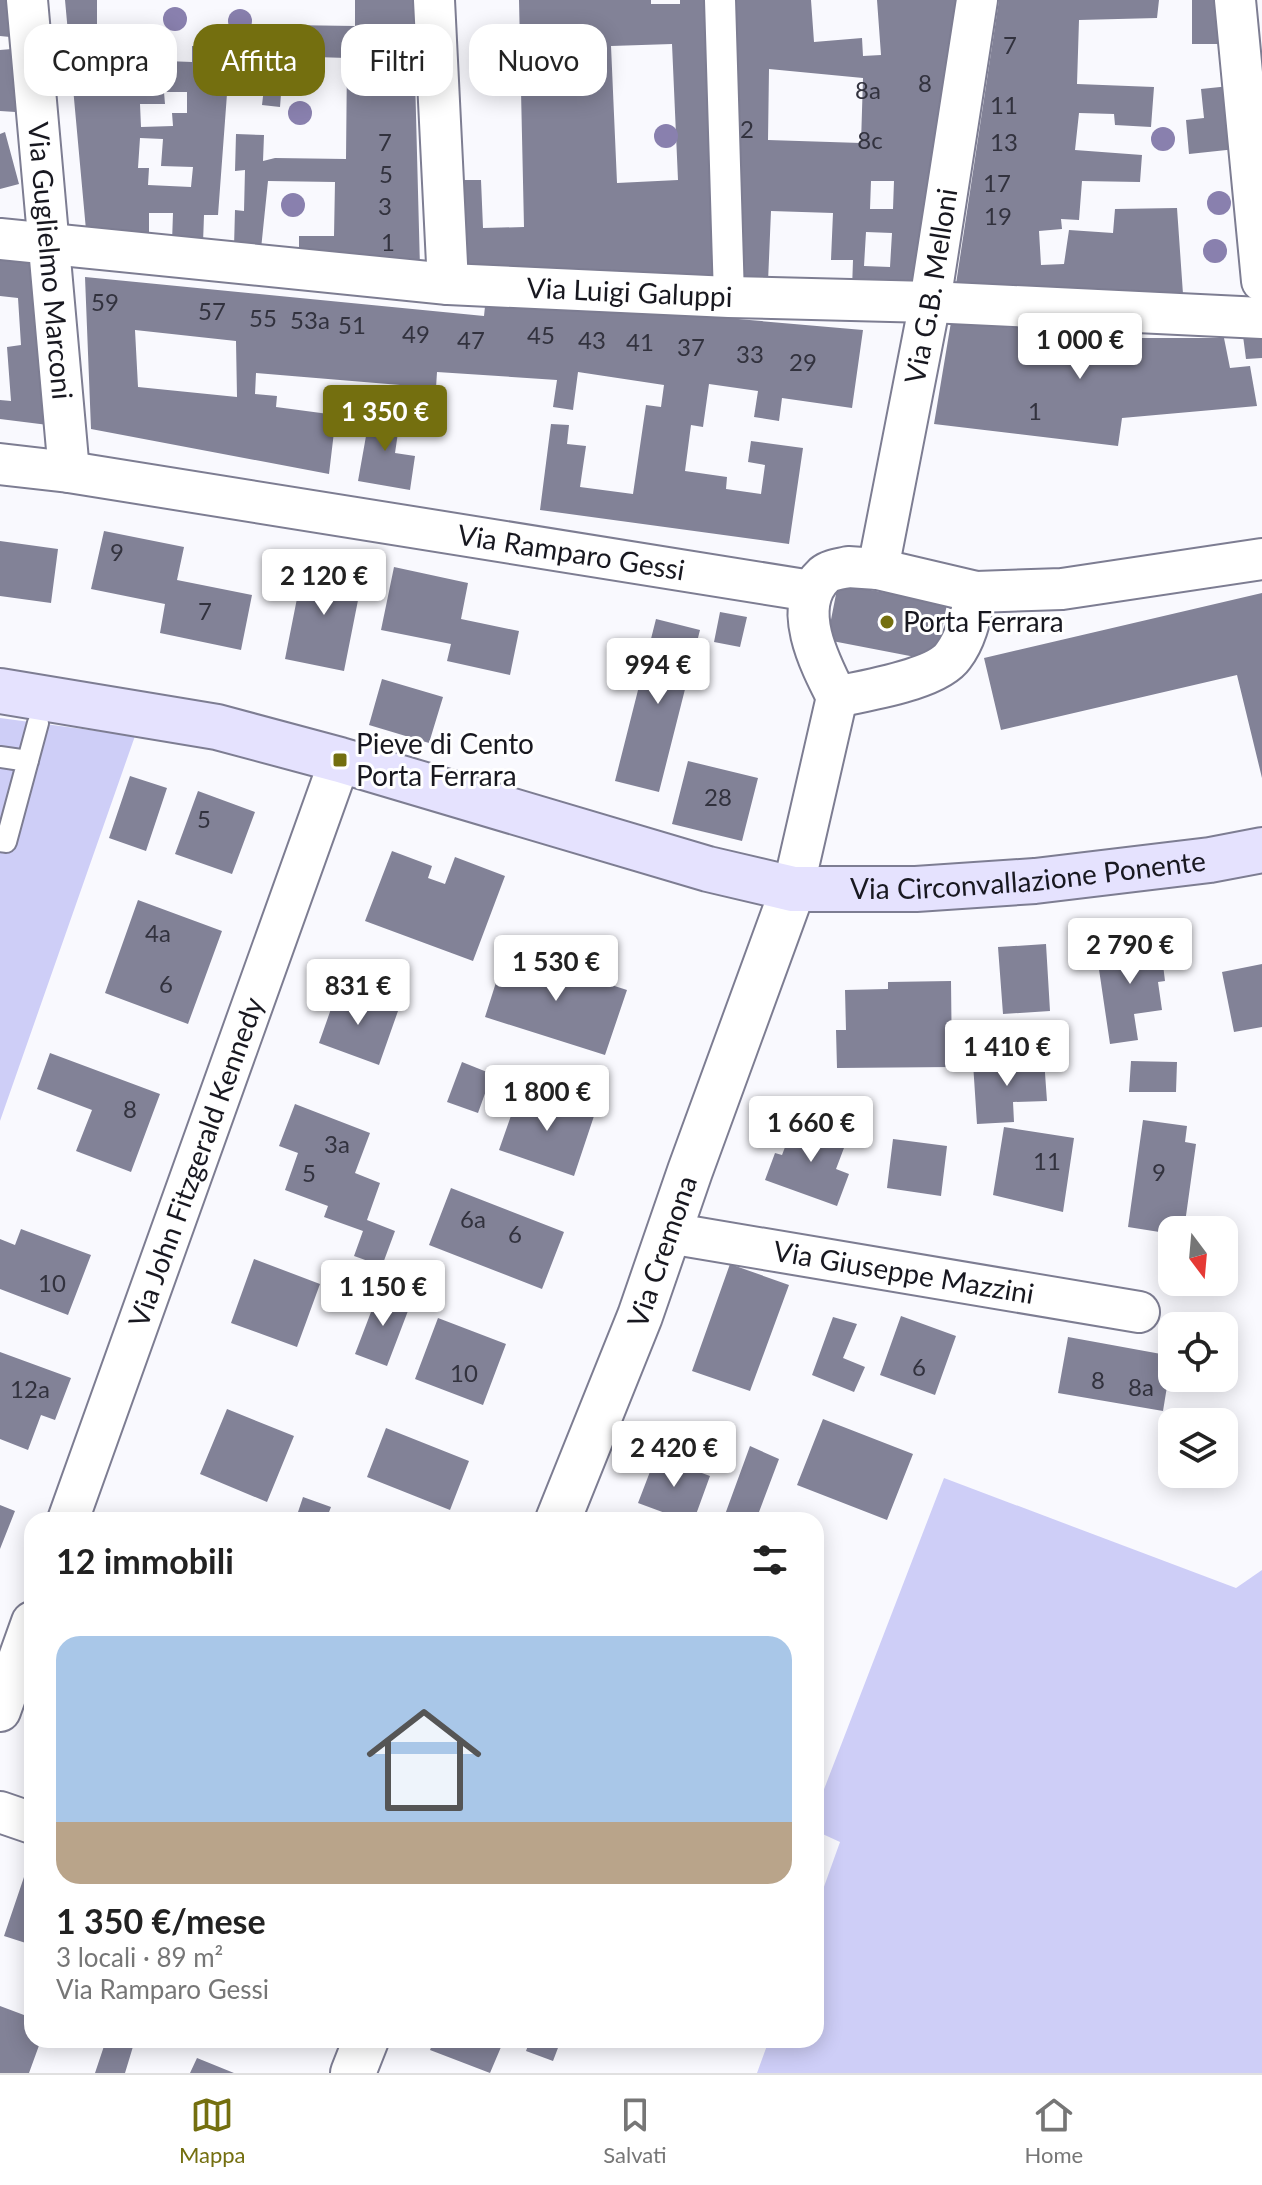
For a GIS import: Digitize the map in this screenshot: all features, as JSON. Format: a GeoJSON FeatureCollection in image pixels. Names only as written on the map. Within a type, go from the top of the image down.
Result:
{"type":"FeatureCollection","features":[{"type":"Feature","properties":{"kind":"main road","name":"Via Circonvallazione Ponente"},"geometry":{"type":"LineString","coordinates":[[0,691],[217,727],[340,760],[708,869],[793,889],[916,889],[1035,881],[1210,860],[1262,850]]}},
{"type":"Feature","properties":{"kind":"street","name":"Via Guglielmo Marconi"},"geometry":{"type":"LineString","coordinates":[[27,0],[69,472]]}},
{"type":"Feature","properties":{"kind":"street"},"geometry":{"type":"LineString","coordinates":[[434,0],[448,284]]}},
{"type":"Feature","properties":{"kind":"street"},"geometry":{"type":"LineString","coordinates":[[720,0],[729,297]]}},
{"type":"Feature","properties":{"kind":"street","name":"Via G.B. Melloni"},"geometry":{"type":"LineString","coordinates":[[878,569],[930,302],[977,0]]}},
{"type":"Feature","properties":{"kind":"street"},"geometry":{"type":"LineString","coordinates":[[1235,0],[1262,281]]}},
{"type":"Feature","properties":{"kind":"street","name":"Via Luigi Galuppi"},"geometry":{"type":"LineString","coordinates":[[0,239],[448,284],[1262,318]]}},
{"type":"Feature","properties":{"kind":"street","name":"Via Ramparo Gessi"},"geometry":{"type":"LineString","coordinates":[[0,464],[69,472],[811,591]]}},
{"type":"Feature","properties":{"kind":"street"},"geometry":{"type":"LineString","coordinates":[[793,889],[837,697],[815,651],[810,621],[811,591],[827,573],[848,567],[878,569],[976,592],[1062,589],[1262,559]]}},
{"type":"Feature","properties":{"kind":"street"},"geometry":{"type":"LineString","coordinates":[[837,697],[927,674],[952,659],[962,640],[976,592]]}},
{"type":"Feature","properties":{"kind":"street","name":"Via John Fitzgerald Kennedy"},"geometry":{"type":"LineString","coordinates":[[71,1512],[340,760]]}},
{"type":"Feature","properties":{"kind":"street","name":"Via Cremona"},"geometry":{"type":"LineString","coordinates":[[561,1512],[640,1316],[793,889]]}},
{"type":"Feature","properties":{"kind":"street","name":"Via Giuseppe Mazzini"},"geometry":{"type":"LineString","coordinates":[[669,1233],[1139,1312]]}},
{"type":"Feature","properties":{"kind":"street"},"geometry":{"type":"LineString","coordinates":[[0,1711],[24,1644]]}},
{"type":"Feature","properties":{"kind":"street"},"geometry":{"type":"LineString","coordinates":[[0,1812],[24,1820]]}},
{"type":"Feature","properties":{"kind":"street"},"geometry":{"type":"LineString","coordinates":[[353,2073],[363,2048]]}},
{"type":"Feature","properties":{"kind":"lane"},"geometry":{"type":"LineString","coordinates":[[0,841],[6,842],[38,723]]}},
{"type":"Feature","properties":{"kind":"lane"},"geometry":{"type":"LineString","coordinates":[[0,757],[28,761]]}},
{"type":"Feature","properties":{"kind":"shaded area"},"geometry":{"type":"Polygon","coordinates":[[[0,718],[135,736],[0,1121],[0,718]]]}},
{"type":"Feature","properties":{"kind":"shaded area"},"geometry":{"type":"Polygon","coordinates":[[[944,1478],[1236,1588],[1262,1570],[1262,2073],[757,2073],[766,2048],[824,2048],[824,1887],[840,1842],[824,1835],[824,1789],[944,1478]]]}},
{"type":"Feature","properties":{"kind":"building"},"geometry":{"type":"Polygon","coordinates":[[[0,0],[7,0],[10,37],[0,36],[0,0]]]}},
{"type":"Feature","properties":{"kind":"building"},"geometry":{"type":"Polygon","coordinates":[[[65,0],[97,0],[97,24],[67,24],[65,0]]]}},
{"type":"Feature","properties":{"kind":"building"},"geometry":{"type":"Polygon","coordinates":[[[355,0],[413,0],[414,24],[355,24],[355,0]]]}},
{"type":"Feature","properties":{"kind":"building"},"geometry":{"type":"Polygon","coordinates":[[[519,0],[651,0],[651,4],[680,4],[680,0],[710,0],[718,283],[459,263],[458,180],[481,180],[483,228],[524,227],[521,96],[607,96],[607,24],[520,24],[519,0]],[[672,44],[611,46],[617,183],[678,180],[672,44]]]}},
{"type":"Feature","properties":{"kind":"building"},"geometry":{"type":"Polygon","coordinates":[[[731,0],[811,0],[814,42],[862,38],[863,56],[881,55],[877,0],[961,0],[916,295],[852,289],[853,260],[831,260],[833,213],[771,211],[768,282],[736,281],[731,0]],[[769,69],[768,140],[861,143],[863,78],[769,69]],[[871,181],[870,209],[893,209],[894,181],[871,181]],[[866,232],[864,266],[890,267],[892,233],[866,232]]]}},
{"type":"Feature","properties":{"kind":"building"},"geometry":{"type":"Polygon","coordinates":[[[999,0],[1159,0],[1157,18],[1079,20],[1077,84],[1154,87],[1151,127],[1115,125],[1114,114],[1079,113],[1075,150],[1142,155],[1140,182],[1082,181],[1079,220],[1061,219],[1062,229],[1039,231],[1041,265],[1064,264],[1069,230],[1113,233],[1115,209],[1177,208],[1183,294],[1123,299],[956,284],[999,0]]]}},
{"type":"Feature","properties":{"kind":"building"},"geometry":{"type":"Polygon","coordinates":[[[1192,0],[1225,0],[1225,44],[1192,44],[1192,0]]]}},
{"type":"Feature","properties":{"kind":"building"},"geometry":{"type":"Polygon","coordinates":[[[325,26],[341,26],[341,58],[325,57],[325,26]]]}},
{"type":"Feature","properties":{"kind":"building"},"geometry":{"type":"Polygon","coordinates":[[[193,46],[193,96],[227,96],[218,215],[204,215],[203,243],[172,242],[173,213],[149,213],[149,238],[86,230],[74,96],[164,96],[165,104],[140,104],[141,127],[173,126],[172,113],[187,113],[187,92],[177,92],[177,61],[192,62],[193,46]],[[140,138],[138,168],[149,168],[148,185],[191,187],[193,167],[161,166],[163,139],[140,138]]]}},
{"type":"Feature","properties":{"kind":"building"},"geometry":{"type":"Polygon","coordinates":[[[24,48],[24,96],[29,96],[31,113],[0,111],[0,50],[24,48]]]}},
{"type":"Feature","properties":{"kind":"building"},"geometry":{"type":"Polygon","coordinates":[[[1230,86],[1236,149],[1189,154],[1186,120],[1204,118],[1201,89],[1230,86]]]}},
{"type":"Feature","properties":{"kind":"building"},"geometry":{"type":"Polygon","coordinates":[[[263,96],[281,96],[280,107],[262,105],[263,96]]]}},
{"type":"Feature","properties":{"kind":"building"},"geometry":{"type":"Polygon","coordinates":[[[347,96],[416,96],[420,268],[299,253],[299,236],[334,236],[335,182],[268,181],[261,249],[234,247],[235,210],[244,211],[245,170],[235,171],[236,134],[264,135],[263,161],[275,158],[346,159],[347,96]]]}},
{"type":"Feature","properties":{"kind":"building"},"geometry":{"type":"Polygon","coordinates":[[[5,132],[19,184],[0,189],[0,134],[5,132]]]}},
{"type":"Feature","properties":{"kind":"building"},"geometry":{"type":"Polygon","coordinates":[[[0,258],[46,264],[56,426],[0,419],[0,400],[11,401],[7,347],[21,345],[18,298],[0,296],[0,258]]]}},
{"type":"Feature","properties":{"kind":"building"},"geometry":{"type":"Polygon","coordinates":[[[85,277],[484,316],[486,297],[863,330],[852,408],[782,398],[779,421],[754,417],[758,391],[709,384],[703,427],[691,425],[685,471],[727,477],[726,489],[761,494],[765,465],[748,462],[751,441],[803,448],[789,544],[540,510],[551,424],[569,425],[567,444],[586,446],[580,487],[633,494],[646,405],[661,407],[664,385],[578,372],[573,410],[553,407],[557,380],[437,372],[436,388],[256,373],[255,394],[277,396],[276,407],[336,415],[329,474],[91,429],[85,277]],[[135,330],[138,387],[237,397],[236,341],[135,330]]]}},
{"type":"Feature","properties":{"kind":"building"},"geometry":{"type":"Polygon","coordinates":[[[951,322],[1131,338],[1224,338],[1230,368],[1250,366],[1257,406],[1122,418],[1118,446],[934,424],[951,322]]]}},
{"type":"Feature","properties":{"kind":"building"},"geometry":{"type":"Polygon","coordinates":[[[1262,335],[1262,358],[1246,359],[1243,336],[1262,335]]]}},
{"type":"Feature","properties":{"kind":"building"},"geometry":{"type":"Polygon","coordinates":[[[371,408],[401,412],[395,453],[415,456],[410,490],[358,481],[371,408]]]}},
{"type":"Feature","properties":{"kind":"building"},"geometry":{"type":"Polygon","coordinates":[[[104,531],[184,547],[177,580],[252,595],[241,650],[160,633],[165,604],[91,589],[104,531]]]}},
{"type":"Feature","properties":{"kind":"building"},"geometry":{"type":"Polygon","coordinates":[[[0,541],[58,549],[51,603],[0,596],[0,541]]]}},
{"type":"Feature","properties":{"kind":"building"},"geometry":{"type":"Polygon","coordinates":[[[304,563],[363,575],[344,671],[285,659],[304,563]]]}},
{"type":"Feature","properties":{"kind":"building"},"geometry":{"type":"Polygon","coordinates":[[[394,567],[468,583],[461,619],[519,631],[510,675],[447,661],[451,644],[381,630],[394,567]]]}},
{"type":"Feature","properties":{"kind":"building","name":"Porta Ferrara"},"geometry":{"type":"Polygon","coordinates":[[[838,584],[947,604],[936,661],[827,640],[838,584]]]}},
{"type":"Feature","properties":{"kind":"building"},"geometry":{"type":"Polygon","coordinates":[[[1262,593],[1262,778],[1237,675],[1001,730],[984,658],[1262,593]]]}},
{"type":"Feature","properties":{"kind":"building"},"geometry":{"type":"Polygon","coordinates":[[[720,612],[747,617],[740,647],[714,642],[720,612]]]}},
{"type":"Feature","properties":{"kind":"building"},"geometry":{"type":"Polygon","coordinates":[[[656,619],[700,630],[659,792],[615,781],[656,619]]]}},
{"type":"Feature","properties":{"kind":"building"},"geometry":{"type":"Polygon","coordinates":[[[382,679],[443,697],[429,743],[369,725],[382,679]]]}},
{"type":"Feature","properties":{"kind":"building"},"geometry":{"type":"Polygon","coordinates":[[[688,761],[758,778],[742,841],[672,824],[688,761]]]}},
{"type":"Feature","properties":{"kind":"building"},"geometry":{"type":"Polygon","coordinates":[[[130,776],[167,788],[146,851],[109,838],[130,776]]]}},
{"type":"Feature","properties":{"kind":"building"},"geometry":{"type":"Polygon","coordinates":[[[198,791],[255,812],[232,874],[175,854],[198,791]]]}},
{"type":"Feature","properties":{"kind":"building"},"geometry":{"type":"Polygon","coordinates":[[[392,851],[432,866],[428,878],[445,884],[455,857],[505,876],[473,961],[365,921],[392,851]]]}},
{"type":"Feature","properties":{"kind":"building"},"geometry":{"type":"Polygon","coordinates":[[[138,900],[222,931],[188,1024],[105,993],[138,900]]]}},
{"type":"Feature","properties":{"kind":"building"},"geometry":{"type":"Polygon","coordinates":[[[1160,940],[1165,981],[1158,982],[1162,1010],[1134,1014],[1138,1040],[1110,1044],[1096,949],[1160,940]]]}},
{"type":"Feature","properties":{"kind":"building"},"geometry":{"type":"Polygon","coordinates":[[[1046,944],[1050,1011],[1003,1014],[998,947],[1046,944]]]}},
{"type":"Feature","properties":{"kind":"building"},"geometry":{"type":"Polygon","coordinates":[[[506,951],[627,990],[605,1055],[485,1017],[506,951]]]}},
{"type":"Feature","properties":{"kind":"building"},"geometry":{"type":"Polygon","coordinates":[[[1262,964],[1262,1027],[1234,1032],[1222,972],[1262,964]]]}},
{"type":"Feature","properties":{"kind":"building"},"geometry":{"type":"Polygon","coordinates":[[[951,981],[952,1067],[837,1068],[836,1030],[846,1030],[845,990],[888,989],[888,982],[951,981]]]}},
{"type":"Feature","properties":{"kind":"building"},"geometry":{"type":"Polygon","coordinates":[[[338,989],[398,1011],[379,1065],[319,1043],[338,989]]]}},
{"type":"Feature","properties":{"kind":"building"},"geometry":{"type":"Polygon","coordinates":[[[50,1053],[160,1094],[131,1172],[76,1151],[92,1110],[37,1089],[50,1053]]]}},
{"type":"Feature","properties":{"kind":"building"},"geometry":{"type":"Polygon","coordinates":[[[1044,1059],[1047,1101],[1013,1102],[1014,1122],[977,1124],[973,1063],[1044,1059]]]}},
{"type":"Feature","properties":{"kind":"building"},"geometry":{"type":"Polygon","coordinates":[[[1131,1061],[1177,1062],[1176,1092],[1129,1092],[1131,1061]]]}},
{"type":"Feature","properties":{"kind":"building"},"geometry":{"type":"Polygon","coordinates":[[[462,1062],[492,1074],[478,1113],[447,1102],[462,1062]]]}},
{"type":"Feature","properties":{"kind":"building"},"geometry":{"type":"Polygon","coordinates":[[[520,1090],[594,1116],[574,1176],[499,1150],[520,1090]]]}},
{"type":"Feature","properties":{"kind":"building"},"geometry":{"type":"Polygon","coordinates":[[[295,1104],[370,1133],[355,1173],[380,1183],[367,1220],[395,1231],[382,1266],[354,1256],[363,1231],[324,1217],[328,1206],[285,1190],[298,1153],[279,1146],[295,1104]]]}},
{"type":"Feature","properties":{"kind":"building"},"geometry":{"type":"Polygon","coordinates":[[[1143,1120],[1187,1126],[1185,1142],[1196,1144],[1186,1216],[1158,1216],[1158,1232],[1128,1227],[1143,1120]]]}},
{"type":"Feature","properties":{"kind":"building"},"geometry":{"type":"Polygon","coordinates":[[[795,1121],[847,1140],[836,1169],[849,1174],[837,1206],[765,1180],[775,1153],[782,1155],[795,1121]]]}},
{"type":"Feature","properties":{"kind":"building"},"geometry":{"type":"Polygon","coordinates":[[[1004,1127],[1074,1138],[1063,1212],[993,1195],[1004,1127]]]}},
{"type":"Feature","properties":{"kind":"building"},"geometry":{"type":"Polygon","coordinates":[[[893,1139],[947,1146],[941,1196],[887,1188],[893,1139]]]}},
{"type":"Feature","properties":{"kind":"building"},"geometry":{"type":"Polygon","coordinates":[[[451,1188],[564,1232],[542,1289],[429,1245],[451,1188]]]}},
{"type":"Feature","properties":{"kind":"building"},"geometry":{"type":"Polygon","coordinates":[[[21,1229],[91,1255],[68,1315],[0,1289],[0,1239],[15,1245],[21,1229]]]}},
{"type":"Feature","properties":{"kind":"building"},"geometry":{"type":"Polygon","coordinates":[[[254,1259],[320,1284],[297,1347],[231,1323],[254,1259]]]}},
{"type":"Feature","properties":{"kind":"building"},"geometry":{"type":"Polygon","coordinates":[[[730,1264],[789,1285],[750,1391],[692,1371],[730,1264]]]}},
{"type":"Feature","properties":{"kind":"building"},"geometry":{"type":"Polygon","coordinates":[[[379,1291],[411,1303],[387,1366],[355,1354],[379,1291]]]}},
{"type":"Feature","properties":{"kind":"building"},"geometry":{"type":"Polygon","coordinates":[[[901,1316],[956,1336],[935,1395],[880,1375],[901,1316]]]}},
{"type":"Feature","properties":{"kind":"building"},"geometry":{"type":"Polygon","coordinates":[[[833,1317],[857,1324],[843,1358],[865,1367],[854,1392],[812,1375],[833,1317]]]}},
{"type":"Feature","properties":{"kind":"building"},"geometry":{"type":"Polygon","coordinates":[[[438,1318],[506,1344],[483,1405],[415,1379],[438,1318]]]}},
{"type":"Feature","properties":{"kind":"building"},"geometry":{"type":"Polygon","coordinates":[[[1068,1337],[1158,1353],[1158,1392],[1166,1392],[1163,1408],[1158,1410],[1058,1393],[1068,1337]]]}},
{"type":"Feature","properties":{"kind":"building"},"geometry":{"type":"Polygon","coordinates":[[[0,1352],[71,1378],[55,1420],[41,1415],[28,1450],[0,1439],[0,1352]]]}},
{"type":"Feature","properties":{"kind":"building"},"geometry":{"type":"Polygon","coordinates":[[[227,1409],[294,1436],[267,1502],[200,1474],[227,1409]]]}},
{"type":"Feature","properties":{"kind":"building"},"geometry":{"type":"Polygon","coordinates":[[[823,1419],[913,1454],[887,1520],[797,1485],[823,1419]]]}},
{"type":"Feature","properties":{"kind":"building"},"geometry":{"type":"Polygon","coordinates":[[[386,1428],[469,1461],[450,1510],[367,1477],[386,1428]]]}},
{"type":"Feature","properties":{"kind":"building"},"geometry":{"type":"Polygon","coordinates":[[[750,1446],[779,1459],[759,1512],[726,1512],[750,1446]]]}},
{"type":"Feature","properties":{"kind":"building"},"geometry":{"type":"Polygon","coordinates":[[[656,1456],[710,1476],[697,1512],[662,1512],[638,1503],[656,1456]]]}},
{"type":"Feature","properties":{"kind":"building"},"geometry":{"type":"Polygon","coordinates":[[[303,1497],[331,1507],[329,1512],[298,1512],[303,1497]]]}},
{"type":"Feature","properties":{"kind":"building"},"geometry":{"type":"Polygon","coordinates":[[[0,1505],[15,1511],[0,1549],[0,1505]]]}},
{"type":"Feature","properties":{"kind":"building"},"geometry":{"type":"Polygon","coordinates":[[[24,1877],[24,1942],[4,1936],[24,1877]]]}},
{"type":"Feature","properties":{"kind":"building"},"geometry":{"type":"Polygon","coordinates":[[[0,2006],[24,2015],[24,2048],[38,2048],[29,2073],[0,2073],[0,2006]]]}},
{"type":"Feature","properties":{"kind":"building"},"geometry":{"type":"Polygon","coordinates":[[[103,2048],[133,2048],[125,2073],[95,2073],[103,2048]]]}},
{"type":"Feature","properties":{"kind":"building"},"geometry":{"type":"Polygon","coordinates":[[[431,2048],[501,2048],[490,2073],[431,2048]]]}},
{"type":"Feature","properties":{"kind":"building"},"geometry":{"type":"Polygon","coordinates":[[[527,2048],[558,2048],[553,2061],[526,2051],[527,2048]]]}},
{"type":"Feature","properties":{"kind":"building"},"geometry":{"type":"Polygon","coordinates":[[[197,2058],[234,2073],[190,2073],[197,2058]]]}},
{"type":"Feature","properties":{"kind":"place","name":"Porta Ferrara"},"geometry":{"type":"Point","coordinates":[887,622]}},
{"type":"Feature","properties":{"kind":"place","name":"Pieve di Cento Porta Ferrara"},"geometry":{"type":"Point","coordinates":[340,760]}}]}
